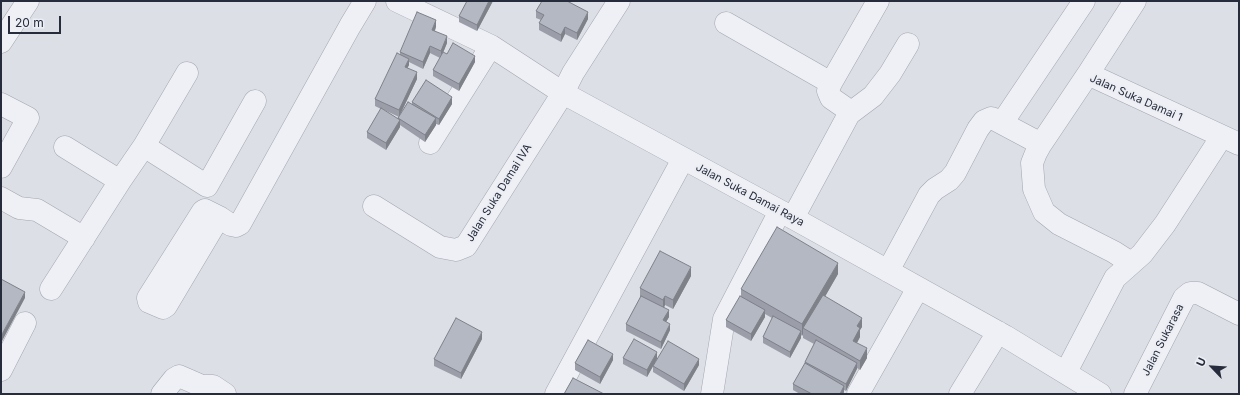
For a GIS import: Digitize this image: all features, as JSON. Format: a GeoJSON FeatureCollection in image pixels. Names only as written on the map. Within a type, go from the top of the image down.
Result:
{"type":"FeatureCollection","features":[{"type":"Feature","properties":{"kind":"street"},"geometry":{"type":"LineString","coordinates":[[1,42],[28,1]]}},
{"type":"Feature","properties":{"kind":"street"},"geometry":{"type":"LineString","coordinates":[[219,217],[230,225],[236,226],[240,224],[346,32],[365,1]]}},
{"type":"Feature","properties":{"kind":"street","name":"Jalan Suka Damai Raya"},"geometry":{"type":"LineString","coordinates":[[397,1],[491,46],[563,93],[1002,334],[1100,394]]}},
{"type":"Feature","properties":{"kind":"street","name":"Jalan Suka Damai IVA"},"geometry":{"type":"LineString","coordinates":[[374,206],[440,246],[456,250],[466,246],[563,93],[573,73],[619,1]]}},
{"type":"Feature","properties":{"kind":"street"},"geometry":{"type":"LineString","coordinates":[[849,114],[844,107],[831,98],[828,91],[831,83],[878,1]]}},
{"type":"Feature","properties":{"kind":"street"},"geometry":{"type":"LineString","coordinates":[[1002,123],[1084,1]]}},
{"type":"Feature","properties":{"kind":"street"},"geometry":{"type":"LineString","coordinates":[[1088,74],[1134,1]]}},
{"type":"Feature","properties":{"kind":"street"},"geometry":{"type":"LineString","coordinates":[[726,23],[831,83]]}},
{"type":"Feature","properties":{"kind":"street"},"geometry":{"type":"LineString","coordinates":[[712,394],[724,319],[849,114],[873,96],[890,74],[908,44]]}},
{"type":"Feature","properties":{"kind":"street"},"geometry":{"type":"LineString","coordinates":[[430,143],[491,46]]}},
{"type":"Feature","properties":{"kind":"street"},"geometry":{"type":"LineString","coordinates":[[52,289],[120,181],[144,146],[187,73]]}},
{"type":"Feature","properties":{"kind":"street","name":"Jalan Suka Damai 1"},"geometry":{"type":"LineString","coordinates":[[1131,263],[1114,252],[1059,224],[1044,212],[1034,189],[1032,163],[1041,144],[1088,74],[1231,140]]}},
{"type":"Feature","properties":{"kind":"street"},"geometry":{"type":"LineString","coordinates":[[144,146],[207,186],[255,101]]}},
{"type":"Feature","properties":{"kind":"street"},"geometry":{"type":"LineString","coordinates":[[1,104],[28,118],[1,167]]}},
{"type":"Feature","properties":{"kind":"street"},"geometry":{"type":"LineString","coordinates":[[888,271],[930,195],[935,189],[949,180],[984,121],[991,118],[1041,144]]}},
{"type":"Feature","properties":{"kind":"street"},"geometry":{"type":"LineString","coordinates":[[1066,372],[1115,278],[1142,254],[1231,140]]}},
{"type":"Feature","properties":{"kind":"street"},"geometry":{"type":"LineString","coordinates":[[64,147],[120,181]]}},
{"type":"Feature","properties":{"kind":"street"},"geometry":{"type":"LineString","coordinates":[[556,394],[683,159]]}},
{"type":"Feature","properties":{"kind":"street"},"geometry":{"type":"LineString","coordinates":[[1,198],[19,208],[37,210],[84,238]]}},
{"type":"Feature","properties":{"kind":"street"},"geometry":{"type":"LineString","coordinates":[[859,394],[918,288]]}},
{"type":"Feature","properties":{"kind":"street","name":"Jalan Sukarasa"},"geometry":{"type":"LineString","coordinates":[[1135,394],[1184,298],[1190,293],[1198,292],[1239,314]]}},
{"type":"Feature","properties":{"kind":"street"},"geometry":{"type":"LineString","coordinates":[[1,370],[25,323]]}},
{"type":"Feature","properties":{"kind":"street"},"geometry":{"type":"LineString","coordinates":[[960,394],[1002,334]]}},
{"type":"Feature","properties":{"kind":"street"},"geometry":{"type":"LineString","coordinates":[[970,394],[1002,334]]}},
{"type":"Feature","properties":{"kind":"street"},"geometry":{"type":"LineString","coordinates":[[162,394],[174,379],[179,376],[198,390],[213,386],[225,394]]}},
{"type":"Feature","properties":{"kind":"building"},"geometry":{"type":"Polygon","coordinates":[[[467,1],[489,1],[477,25],[459,16],[467,1]]]}},
{"type":"Feature","properties":{"kind":"building"},"geometry":{"type":"Polygon","coordinates":[[[542,1],[567,1],[588,12],[577,33],[565,27],[561,35],[539,23],[544,15],[536,11],[542,1]]]}},
{"type":"Feature","properties":{"kind":"building"},"geometry":{"type":"Polygon","coordinates":[[[417,12],[436,20],[432,30],[447,36],[441,51],[430,46],[423,62],[400,52],[417,12]]]}},
{"type":"Feature","properties":{"kind":"building"},"geometry":{"type":"Polygon","coordinates":[[[453,43],[475,56],[459,84],[433,70],[443,52],[447,54],[453,43]]]}},
{"type":"Feature","properties":{"kind":"building"},"geometry":{"type":"Polygon","coordinates":[[[397,53],[409,59],[405,67],[417,72],[399,110],[375,99],[397,53]]]}},
{"type":"Feature","properties":{"kind":"building"},"geometry":{"type":"Polygon","coordinates":[[[426,80],[452,97],[439,119],[412,102],[426,80]]]}},
{"type":"Feature","properties":{"kind":"building"},"geometry":{"type":"Polygon","coordinates":[[[408,102],[436,118],[425,135],[398,118],[408,102]]]}},
{"type":"Feature","properties":{"kind":"building"},"geometry":{"type":"Polygon","coordinates":[[[381,108],[400,120],[386,143],[367,132],[381,108]]]}},
{"type":"Feature","properties":{"kind":"building"},"geometry":{"type":"Polygon","coordinates":[[[777,227],[838,263],[802,324],[741,289],[777,227]]]}},
{"type":"Feature","properties":{"kind":"building"},"geometry":{"type":"Polygon","coordinates":[[[660,251],[691,267],[673,300],[665,296],[663,300],[640,288],[660,251]]]}},
{"type":"Feature","properties":{"kind":"building"},"geometry":{"type":"Polygon","coordinates":[[[1,279],[25,292],[1,336],[1,279]]]}},
{"type":"Feature","properties":{"kind":"building"},"geometry":{"type":"Polygon","coordinates":[[[823,295],[862,318],[857,326],[860,328],[853,341],[867,348],[860,361],[803,328],[823,295]]]}},
{"type":"Feature","properties":{"kind":"building"},"geometry":{"type":"Polygon","coordinates":[[[641,296],[669,310],[663,320],[670,324],[661,342],[626,324],[641,296]]]}},
{"type":"Feature","properties":{"kind":"building"},"geometry":{"type":"Polygon","coordinates":[[[740,296],[765,310],[751,334],[726,320],[740,296]]]}},
{"type":"Feature","properties":{"kind":"building"},"geometry":{"type":"Polygon","coordinates":[[[773,316],[801,331],[790,352],[763,337],[773,316]]]}},
{"type":"Feature","properties":{"kind":"building"},"geometry":{"type":"Polygon","coordinates":[[[456,318],[482,332],[461,373],[434,359],[456,318]]]}},
{"type":"Feature","properties":{"kind":"building"},"geometry":{"type":"Polygon","coordinates":[[[634,339],[657,352],[647,370],[623,358],[634,339]]]}},
{"type":"Feature","properties":{"kind":"building"},"geometry":{"type":"Polygon","coordinates":[[[588,340],[613,354],[600,377],[575,363],[588,340]]]}},
{"type":"Feature","properties":{"kind":"building"},"geometry":{"type":"Polygon","coordinates":[[[816,340],[857,363],[846,384],[805,362],[816,340]]]}},
{"type":"Feature","properties":{"kind":"building"},"geometry":{"type":"Polygon","coordinates":[[[668,341],[699,359],[684,384],[653,366],[668,341]]]}},
{"type":"Feature","properties":{"kind":"building"},"geometry":{"type":"Polygon","coordinates":[[[805,363],[844,386],[840,394],[812,394],[793,384],[805,363]]]}},
{"type":"Feature","properties":{"kind":"building"},"geometry":{"type":"Polygon","coordinates":[[[573,378],[604,394],[564,394],[573,378]]]}}]}
